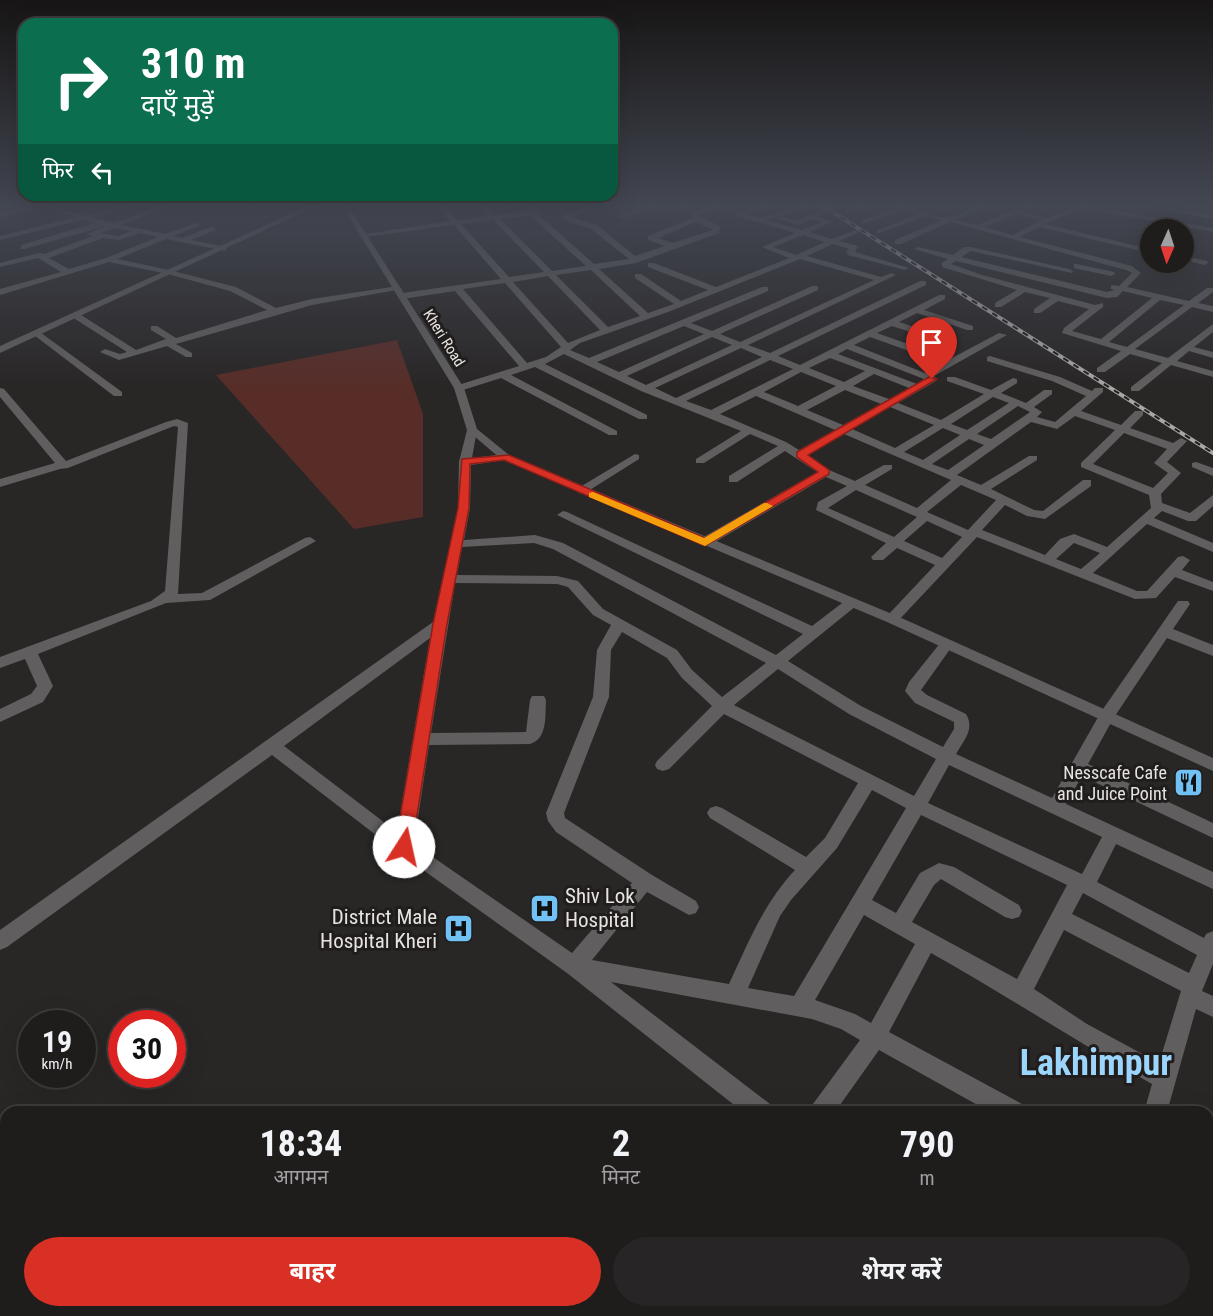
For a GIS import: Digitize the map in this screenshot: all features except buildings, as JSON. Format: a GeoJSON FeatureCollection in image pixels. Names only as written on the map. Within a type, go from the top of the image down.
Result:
{"type":"FeatureCollection","features":[{"type":"Feature","properties":{"kind":"street"},"geometry":{"type":"LineString","coordinates":[[57,265],[69,273]]}},
{"type":"Feature","properties":{"kind":"street"},"geometry":{"type":"LineString","coordinates":[[0,292],[92,265]]}},
{"type":"Feature","properties":{"kind":"street"},"geometry":{"type":"LineString","coordinates":[[137,265],[233,289],[275,311]]}},
{"type":"Feature","properties":{"kind":"street"},"geometry":{"type":"LineString","coordinates":[[0,350],[185,265]]}},
{"type":"Feature","properties":{"kind":"street","name":"Kheri Road"},"geometry":{"type":"LineString","coordinates":[[383,265],[459,388],[472,430]]}},
{"type":"Feature","properties":{"kind":"street"},"geometry":{"type":"LineString","coordinates":[[493,265],[564,349],[676,402],[712,414],[786,446],[825,472],[854,485],[973,534],[1048,560],[1135,595],[1151,595],[1183,560]]}},
{"type":"Feature","properties":{"kind":"street"},"geometry":{"type":"LineString","coordinates":[[541,265],[606,330]]}},
{"type":"Feature","properties":{"kind":"street"},"geometry":{"type":"LineString","coordinates":[[105,352],[119,357],[312,302],[457,288],[603,265]]}},
{"type":"Feature","properties":{"kind":"street"},"geometry":{"type":"LineString","coordinates":[[652,265],[716,290]]}},
{"type":"Feature","properties":{"kind":"street"},"geometry":{"type":"LineString","coordinates":[[459,388],[556,356],[564,349],[606,330],[680,304],[776,265]]}},
{"type":"Feature","properties":{"kind":"street"},"geometry":{"type":"LineString","coordinates":[[828,265],[882,280]]}},
{"type":"Feature","properties":{"kind":"street"},"geometry":{"type":"LineString","coordinates":[[896,265],[905,268]]}},
{"type":"Feature","properties":{"kind":"street"},"geometry":{"type":"LineString","coordinates":[[946,265],[1096,308]]}},
{"type":"Feature","properties":{"kind":"street"},"geometry":{"type":"LineString","coordinates":[[987,265],[1112,295]]}},
{"type":"Feature","properties":{"kind":"street"},"geometry":{"type":"LineString","coordinates":[[1059,265],[1137,272]]}},
{"type":"Feature","properties":{"kind":"street"},"geometry":{"type":"LineString","coordinates":[[1076,265],[1066,274],[1121,289],[1213,309]]}},
{"type":"Feature","properties":{"kind":"street"},"geometry":{"type":"LineString","coordinates":[[1118,265],[1137,272]]}},
{"type":"Feature","properties":{"kind":"street"},"geometry":{"type":"LineString","coordinates":[[592,267],[646,316]]}},
{"type":"Feature","properties":{"kind":"street"},"geometry":{"type":"LineString","coordinates":[[1137,272],[1121,289],[1066,332],[1213,374]]}},
{"type":"Feature","properties":{"kind":"street"},"geometry":{"type":"LineString","coordinates":[[645,388],[839,299],[864,292],[892,275]]}},
{"type":"Feature","properties":{"kind":"street"},"geometry":{"type":"LineString","coordinates":[[639,276],[680,304]]}},
{"type":"Feature","properties":{"kind":"street"},"geometry":{"type":"LineString","coordinates":[[676,402],[864,308],[923,283]]}},
{"type":"Feature","properties":{"kind":"street"},"geometry":{"type":"LineString","coordinates":[[457,288],[530,365],[643,417]]}},
{"type":"Feature","properties":{"kind":"street"},"geometry":{"type":"LineString","coordinates":[[589,362],[765,288]]}},
{"type":"Feature","properties":{"kind":"street"},"geometry":{"type":"LineString","coordinates":[[618,376],[814,288]]}},
{"type":"Feature","properties":{"kind":"street"},"geometry":{"type":"LineString","coordinates":[[998,305],[1024,289]]}},
{"type":"Feature","properties":{"kind":"street"},"geometry":{"type":"LineString","coordinates":[[1101,370],[1210,290]]}},
{"type":"Feature","properties":{"kind":"street"},"geometry":{"type":"LineString","coordinates":[[712,414],[942,297]]}},
{"type":"Feature","properties":{"kind":"street"},"geometry":{"type":"LineString","coordinates":[[1102,343],[1158,297]]}},
{"type":"Feature","properties":{"kind":"street"},"geometry":{"type":"LineString","coordinates":[[1037,311],[1056,298]]}},
{"type":"Feature","properties":{"kind":"street"},"geometry":{"type":"LineString","coordinates":[[839,299],[849,303]]}},
{"type":"Feature","properties":{"kind":"street"},"geometry":{"type":"LineString","coordinates":[[917,310],[970,328]]}},
{"type":"Feature","properties":{"kind":"street"},"geometry":{"type":"LineString","coordinates":[[75,315],[135,353]]}},
{"type":"Feature","properties":{"kind":"street"},"geometry":{"type":"LineString","coordinates":[[914,330],[938,317]]}},
{"type":"Feature","properties":{"kind":"street"},"geometry":{"type":"LineString","coordinates":[[684,323],[993,444]]}},
{"type":"Feature","properties":{"kind":"street"},"geometry":{"type":"LineString","coordinates":[[892,323],[947,341]]}},
{"type":"Feature","properties":{"kind":"street"},"geometry":{"type":"LineString","coordinates":[[1135,389],[1213,327]]}},
{"type":"Feature","properties":{"kind":"street"},"geometry":{"type":"LineString","coordinates":[[154,328],[189,355]]}},
{"type":"Feature","properties":{"kind":"street"},"geometry":{"type":"LineString","coordinates":[[37,333],[118,393]]}},
{"type":"Feature","properties":{"kind":"street"},"geometry":{"type":"LineString","coordinates":[[870,334],[951,363]]}},
{"type":"Feature","properties":{"kind":"street"},"geometry":{"type":"LineString","coordinates":[[927,376],[1002,335]]}},
{"type":"Feature","properties":{"kind":"street"},"geometry":{"type":"LineString","coordinates":[[801,454],[932,379],[847,346]]}},
{"type":"Feature","properties":{"kind":"street"},"geometry":{"type":"LineString","coordinates":[[1188,348],[1213,355]]}},
{"type":"Feature","properties":{"kind":"street"},"geometry":{"type":"LineString","coordinates":[[830,354],[919,388]]}},
{"type":"Feature","properties":{"kind":"street"},"geometry":{"type":"LineString","coordinates":[[951,379],[992,393],[1057,426],[1097,392],[990,359]]}},
{"type":"Feature","properties":{"kind":"street"},"geometry":{"type":"LineString","coordinates":[[799,410],[873,370]]}},
{"type":"Feature","properties":{"kind":"street"},"geometry":{"type":"LineString","coordinates":[[502,374],[613,433]]}},
{"type":"Feature","properties":{"kind":"street"},"geometry":{"type":"LineString","coordinates":[[896,452],[1013,381]]}},
{"type":"Feature","properties":{"kind":"street"},"geometry":{"type":"LineString","coordinates":[[0,391],[74,475]]}},
{"type":"Feature","properties":{"kind":"street"},"geometry":{"type":"LineString","coordinates":[[756,392],[1037,514],[1046,515],[1087,483]]}},
{"type":"Feature","properties":{"kind":"street"},"geometry":{"type":"LineString","coordinates":[[878,557],[922,514],[955,477],[993,444],[1025,409],[1048,392]]}},
{"type":"Feature","properties":{"kind":"street"},"geometry":{"type":"LineString","coordinates":[[924,464],[968,434],[1025,409]]}},
{"type":"Feature","properties":{"kind":"street"},"geometry":{"type":"LineString","coordinates":[[1074,412],[1124,430],[1179,444],[1160,463],[1174,474],[1145,519],[1084,574]]}},
{"type":"Feature","properties":{"kind":"street"},"geometry":{"type":"LineString","coordinates":[[1139,413],[1124,430],[1085,465],[1192,518],[1213,499]]}},
{"type":"Feature","properties":{"kind":"street"},"geometry":{"type":"LineString","coordinates":[[2,480],[63,465],[170,424],[177,422],[184,425],[173,588],[172,593],[165,599]]}},
{"type":"Feature","properties":{"kind":"street"},"geometry":{"type":"LineString","coordinates":[[404,847],[440,624],[464,508],[465,462],[472,430],[505,457],[892,619],[1213,765]]}},
{"type":"Feature","properties":{"kind":"street"},"geometry":{"type":"LineString","coordinates":[[700,461],[749,430]]}},
{"type":"Feature","properties":{"kind":"street"},"geometry":{"type":"LineString","coordinates":[[733,479],[786,446]]}},
{"type":"Feature","properties":{"kind":"street"},"geometry":{"type":"LineString","coordinates":[[465,462],[505,457]]}},
{"type":"Feature","properties":{"kind":"street"},"geometry":{"type":"LineString","coordinates":[[581,490],[636,457]]}},
{"type":"Feature","properties":{"kind":"street"},"geometry":{"type":"LineString","coordinates":[[982,489],[1033,458]]}},
{"type":"Feature","properties":{"kind":"street"},"geometry":{"type":"LineString","coordinates":[[1196,465],[1213,472]]}},
{"type":"Feature","properties":{"kind":"street"},"geometry":{"type":"LineString","coordinates":[[888,467],[822,505],[822,510],[944,564]]}},
{"type":"Feature","properties":{"kind":"street"},"geometry":{"type":"LineString","coordinates":[[705,542],[825,472]]}},
{"type":"Feature","properties":{"kind":"street"},"geometry":{"type":"LineString","coordinates":[[892,619],[1005,501]]}},
{"type":"Feature","properties":{"kind":"street"},"geometry":{"type":"LineString","coordinates":[[563,515],[814,633]]}},
{"type":"Feature","properties":{"kind":"street"},"geometry":{"type":"LineString","coordinates":[[1145,519],[1213,548]]}},
{"type":"Feature","properties":{"kind":"street"},"geometry":{"type":"LineString","coordinates":[[456,544],[535,539],[547,541],[778,663],[842,704],[945,756],[1213,880]]}},
{"type":"Feature","properties":{"kind":"street"},"geometry":{"type":"LineString","coordinates":[[1048,560],[1069,539],[1079,540],[1109,552]]}},
{"type":"Feature","properties":{"kind":"street"},"geometry":{"type":"LineString","coordinates":[[0,663],[165,599],[205,597],[310,541]]}},
{"type":"Feature","properties":{"kind":"street"},"geometry":{"type":"LineString","coordinates":[[1173,571],[1213,586]]}},
{"type":"Feature","properties":{"kind":"street"},"geometry":{"type":"LineString","coordinates":[[449,579],[567,582],[578,588],[598,612],[672,654],[687,674],[722,706],[868,782],[1211,946],[1191,991],[1157,1106]]}},
{"type":"Feature","properties":{"kind":"street"},"geometry":{"type":"LineString","coordinates":[[663,765],[722,706],[851,603]]}},
{"type":"Feature","properties":{"kind":"street"},"geometry":{"type":"LineString","coordinates":[[1056,806],[1107,716],[1183,604]]}},
{"type":"Feature","properties":{"kind":"street"},"geometry":{"type":"LineString","coordinates":[[619,623],[604,650],[601,697],[555,813],[562,827],[689,907]]}},
{"type":"Feature","properties":{"kind":"street"},"geometry":{"type":"LineString","coordinates":[[0,941],[440,624]]}},
{"type":"Feature","properties":{"kind":"street"},"geometry":{"type":"LineString","coordinates":[[1164,632],[1213,651]]}},
{"type":"Feature","properties":{"kind":"street"},"geometry":{"type":"LineString","coordinates":[[800,1006],[918,806],[963,724],[960,718],[921,699],[913,691],[914,686],[946,645]]}},
{"type":"Feature","properties":{"kind":"street"},"geometry":{"type":"LineString","coordinates":[[0,716],[37,698],[45,686],[29,652]]}},
{"type":"Feature","properties":{"kind":"street"},"geometry":{"type":"LineString","coordinates":[[423,739],[530,738],[535,732],[538,700]]}},
{"type":"Feature","properties":{"kind":"street"},"geometry":{"type":"LineString","coordinates":[[272,746],[404,847],[574,966],[754,1106]]}},
{"type":"Feature","properties":{"kind":"street"},"geometry":{"type":"LineString","coordinates":[[1078,767],[1213,831]]}},
{"type":"Feature","properties":{"kind":"street"},"geometry":{"type":"LineString","coordinates":[[735,994],[773,911],[784,894],[831,843],[868,782]]}},
{"type":"Feature","properties":{"kind":"street"},"geometry":{"type":"LineString","coordinates":[[716,813],[808,868]]}},
{"type":"Feature","properties":{"kind":"street"},"geometry":{"type":"LineString","coordinates":[[1017,990],[1023,989],[1060,918],[1113,833]]}},
{"type":"Feature","properties":{"kind":"street"},"geometry":{"type":"LineString","coordinates":[[899,925],[927,879],[939,872],[947,873],[1012,911]]}},
{"type":"Feature","properties":{"kind":"street"},"geometry":{"type":"LineString","coordinates":[[574,966],[645,881]]}},
{"type":"Feature","properties":{"kind":"street"},"geometry":{"type":"LineString","coordinates":[[861,904],[1017,990],[1079,1031],[1165,1078]]}},
{"type":"Feature","properties":{"kind":"street"},"geometry":{"type":"LineString","coordinates":[[1060,918],[1191,991],[1213,1007]]}},
{"type":"Feature","properties":{"kind":"street"},"geometry":{"type":"LineString","coordinates":[[824,1106],[876,1036],[927,941]]}},
{"type":"Feature","properties":{"kind":"street"},"geometry":{"type":"LineString","coordinates":[[574,966],[800,1006],[847,1021],[1003,1106]]}},
{"type":"Feature","properties":{"kind":"shaded area"},"geometry":{"type":"Polygon","coordinates":[[[397,340],[423,414],[423,517],[354,529],[216,375],[397,340]]]}},
{"type":"Feature","properties":{"kind":"railway"},"geometry":{"type":"LineString","coordinates":[[917,265],[1213,453]]}},
{"type":"Feature","properties":{"kind":"slow traffic"},"geometry":{"type":"LineString","coordinates":[[593,495],[705,542],[767,506]]}},
{"type":"Feature","properties":{"kind":"place","name":"Nesscafe Cafe and Juice Point"},"geometry":{"type":"Point","coordinates":[1188,782]}},
{"type":"Feature","properties":{"kind":"place","name":"Shiv Lok Hospital"},"geometry":{"type":"Point","coordinates":[544,908]}},
{"type":"Feature","properties":{"kind":"place","name":"District Male Hospital Kheri"},"geometry":{"type":"Point","coordinates":[458,929]}},
{"type":"Feature","properties":{"kind":"district","name":"Lakhimpur"},"geometry":{"type":"Point","coordinates":[1096,1063]}},
{"type":"Feature","properties":{"kind":"route"},"geometry":{"type":"LineString","coordinates":[[404,847],[440,624],[464,508],[465,462],[505,457],[705,542],[825,472],[801,454],[932,379]]}}]}
